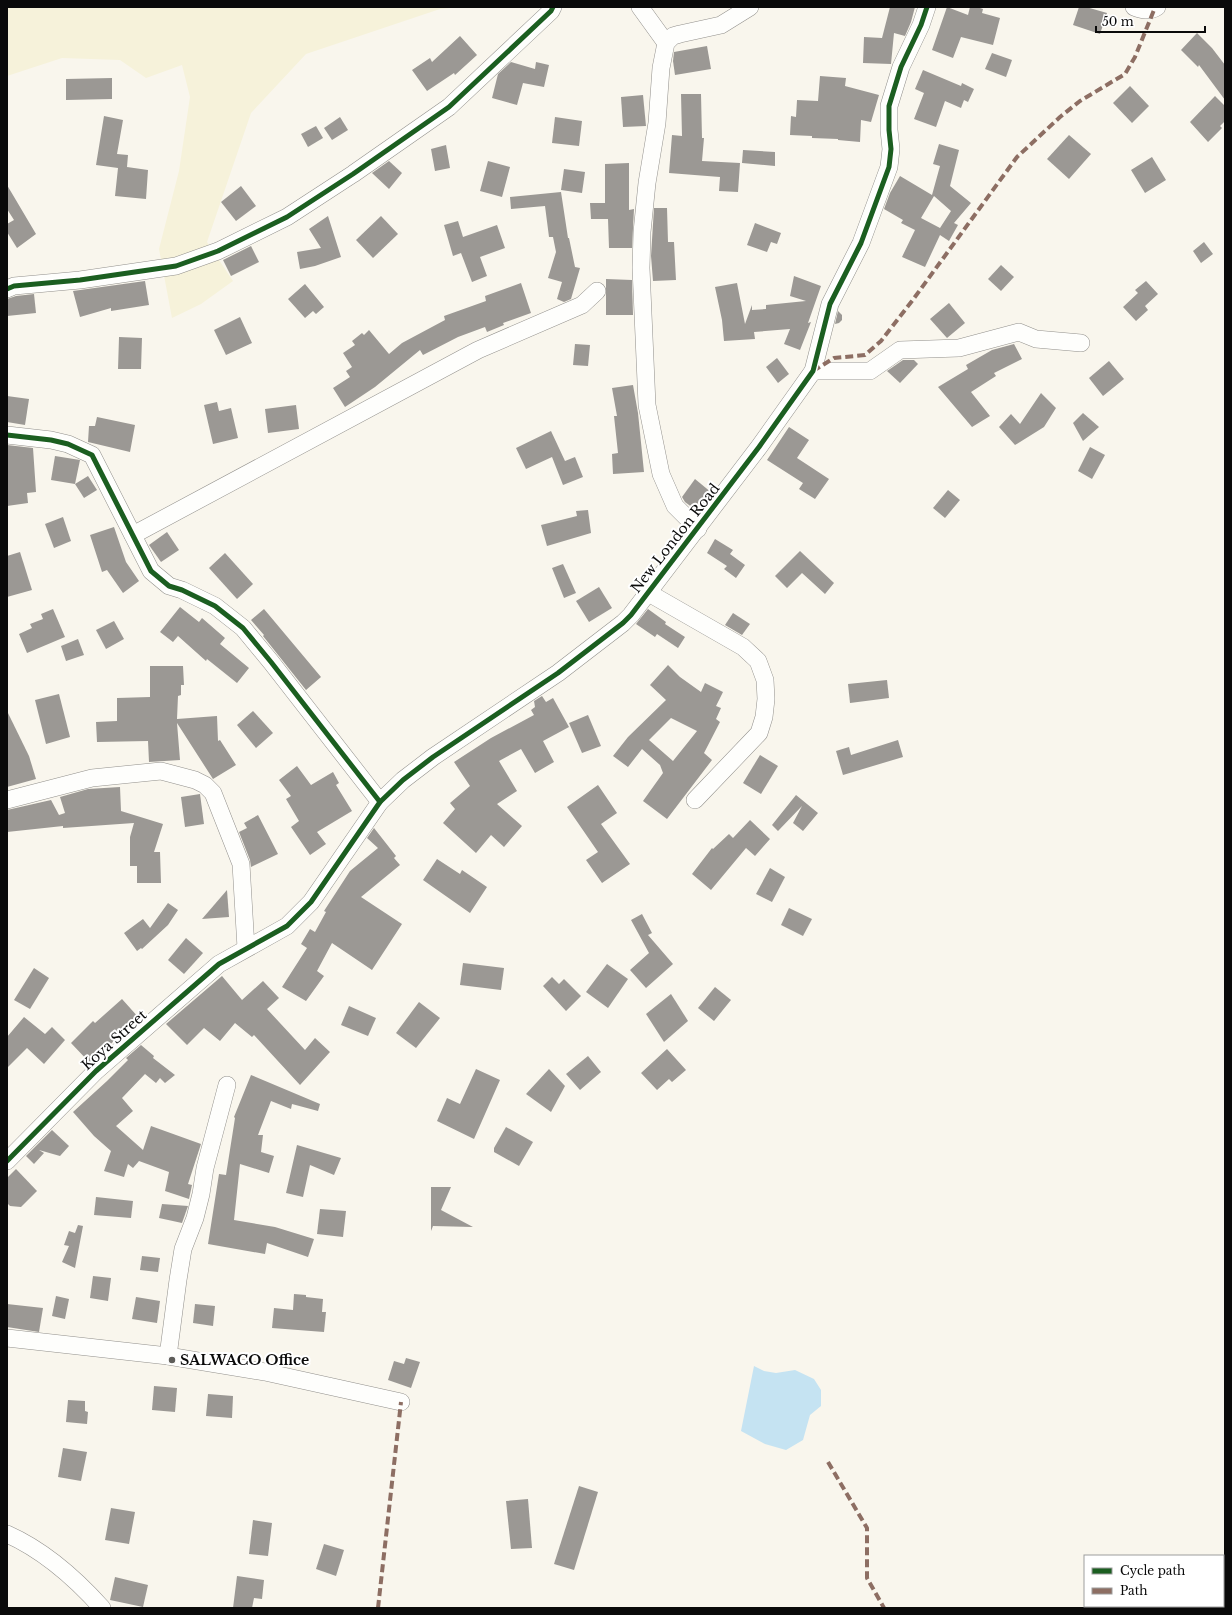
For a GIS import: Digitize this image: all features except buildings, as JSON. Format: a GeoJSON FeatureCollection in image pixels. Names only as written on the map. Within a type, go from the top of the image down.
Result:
{"type":"FeatureCollection","features":[{"type":"Feature","properties":{"kind":"street"},"geometry":{"type":"LineString","coordinates":[[7,289],[14,286],[80,280],[176,266],[218,251],[287,217],[353,174],[449,107],[551,12],[553,7]]}},
{"type":"Feature","properties":{"kind":"street"},"geometry":{"type":"LineString","coordinates":[[640,7],[666,43]]}},
{"type":"Feature","properties":{"kind":"street"},"geometry":{"type":"LineString","coordinates":[[698,529],[675,506],[663,481],[647,405],[641,268],[642,232],[647,183],[657,123],[661,68],[666,43],[673,36],[721,25],[750,7]]}},
{"type":"Feature","properties":{"kind":"street","name":"New London Road"},"geometry":{"type":"LineString","coordinates":[[246,948],[287,926],[311,902],[380,802],[403,780],[433,757],[558,673],[623,623],[631,615],[647,592],[698,529],[759,447],[813,371],[830,304],[861,243],[889,167],[891,149],[889,130],[890,106],[901,67],[921,25],[927,7]]}},
{"type":"Feature","properties":{"kind":"street"},"geometry":{"type":"LineString","coordinates":[[1134,7],[1147,10],[1154,10],[1157,7]]}},
{"type":"Feature","properties":{"kind":"street"},"geometry":{"type":"LineString","coordinates":[[133,535],[478,350],[582,305],[597,291]]}},
{"type":"Feature","properties":{"kind":"street"},"geometry":{"type":"LineString","coordinates":[[813,371],[870,371],[900,350],[959,348],[1019,332],[1036,339],[1081,343]]}},
{"type":"Feature","properties":{"kind":"street"},"geometry":{"type":"LineString","coordinates":[[7,435],[51,440],[68,444],[92,455],[151,571],[169,586],[182,590],[215,606],[243,628],[380,802]]}},
{"type":"Feature","properties":{"kind":"street"},"geometry":{"type":"LineString","coordinates":[[647,592],[742,647],[758,662],[765,680],[766,698],[764,717],[759,733],[695,800]]}},
{"type":"Feature","properties":{"kind":"street"},"geometry":{"type":"LineString","coordinates":[[7,800],[92,778],[161,772],[195,780],[205,785],[213,792],[241,864],[246,948]]}},
{"type":"Feature","properties":{"kind":"street","name":"Koya Street"},"geometry":{"type":"LineString","coordinates":[[7,1161],[96,1071],[218,964],[246,948]]}},
{"type":"Feature","properties":{"kind":"street"},"geometry":{"type":"LineString","coordinates":[[168,1356],[183,1249],[195,1218],[202,1194],[205,1168],[227,1085]]}},
{"type":"Feature","properties":{"kind":"street"},"geometry":{"type":"LineString","coordinates":[[7,1338],[168,1356],[265,1372],[401,1402]]}},
{"type":"Feature","properties":{"kind":"street"},"geometry":{"type":"LineString","coordinates":[[7,1534],[52,1561],[102,1608]]}},
{"type":"Feature","properties":{"kind":"shaded area"},"geometry":{"type":"Polygon","coordinates":[[[7,7],[460,7],[440,9],[306,54],[251,113],[207,242],[233,281],[201,304],[172,318],[159,249],[179,171],[190,97],[182,65],[146,78],[120,60],[62,58],[7,76],[7,7]]]}},
{"type":"Feature","properties":{"kind":"water"},"geometry":{"type":"Polygon","coordinates":[[[754,1366],[764,1371],[776,1373],[795,1370],[814,1379],[821,1390],[821,1406],[810,1415],[803,1440],[786,1450],[765,1444],[741,1431],[754,1366]]]}},
{"type":"Feature","properties":{"kind":"marked path"},"geometry":{"type":"LineString","coordinates":[[813,371],[834,358],[865,355],[881,341],[1017,157],[1060,117],[1080,101],[1125,74],[1135,57],[1154,10]]}},
{"type":"Feature","properties":{"kind":"marked path"},"geometry":{"type":"LineString","coordinates":[[378,1608],[401,1402]]}},
{"type":"Feature","properties":{"kind":"marked path"},"geometry":{"type":"LineString","coordinates":[[828,1462],[867,1528],[867,1578],[884,1608]]}},
{"type":"Feature","properties":{"kind":"cycle path"},"geometry":{"type":"LineString","coordinates":[[7,289],[14,286],[80,280],[176,266],[218,251],[287,217],[353,174],[449,107],[551,11],[553,7]]}},
{"type":"Feature","properties":{"kind":"cycle path"},"geometry":{"type":"LineString","coordinates":[[7,1161],[96,1071],[219,964],[287,926],[311,902],[380,802],[403,780],[433,757],[558,673],[623,623],[631,615],[759,447],[813,371],[830,304],[861,243],[889,167],[891,149],[889,106],[901,67],[921,25],[927,7]]}},
{"type":"Feature","properties":{"kind":"cycle path"},"geometry":{"type":"LineString","coordinates":[[7,435],[51,440],[68,444],[92,455],[151,571],[169,586],[182,590],[215,606],[243,628],[380,802]]}},
{"type":"Feature","properties":{"kind":"place","name":"SALWACO Office"},"geometry":{"type":"Point","coordinates":[172,1360]}}]}
